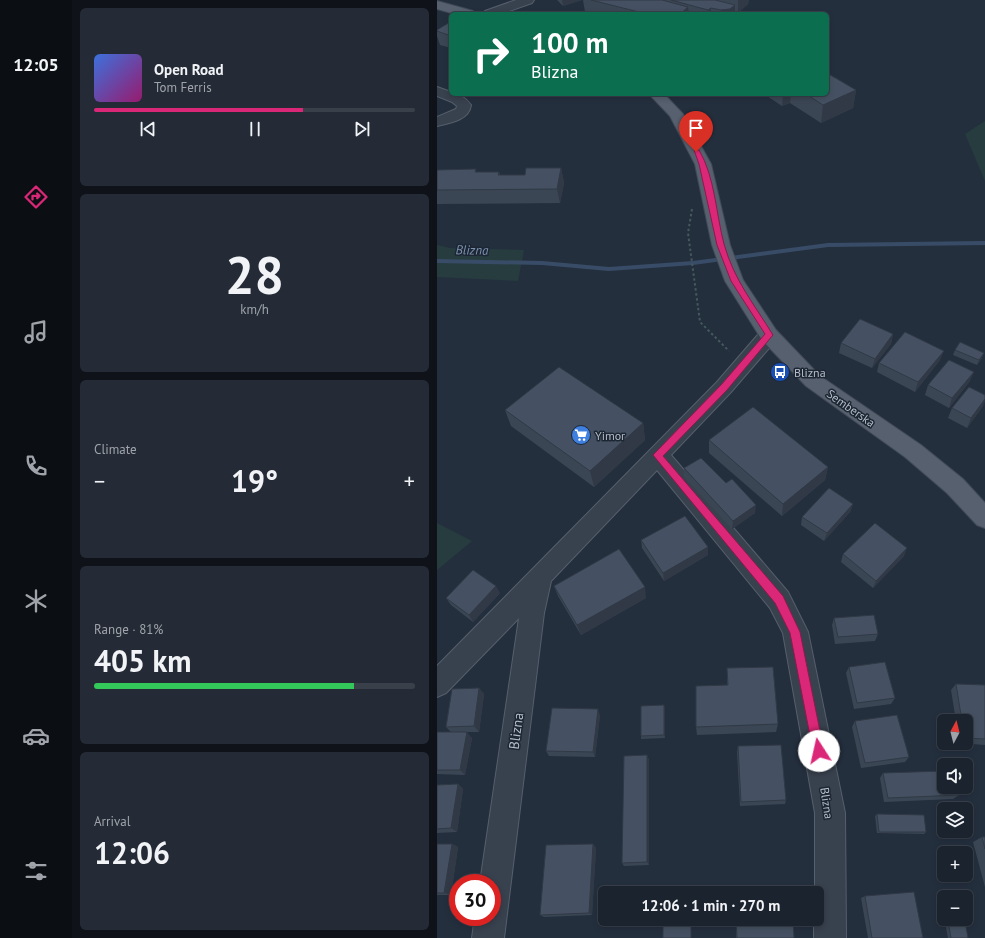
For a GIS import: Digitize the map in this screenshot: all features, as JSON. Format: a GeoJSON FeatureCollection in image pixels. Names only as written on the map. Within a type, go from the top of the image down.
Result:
{"type":"FeatureCollection","features":[{"type":"Feature","properties":{"kind":"main road"},"geometry":{"type":"LineString","coordinates":[[437,5],[462,12]]}},
{"type":"Feature","properties":{"kind":"main road","name":"Semberska"},"geometry":{"type":"LineString","coordinates":[[658,96],[675,114],[703,164],[721,245],[734,281],[769,335],[813,381],[913,452],[955,486],[985,518]]}},
{"type":"Feature","properties":{"kind":"street"},"geometry":{"type":"LineString","coordinates":[[495,12],[529,0]]}},
{"type":"Feature","properties":{"kind":"street"},"geometry":{"type":"LineString","coordinates":[[437,91],[449,96]]}},
{"type":"Feature","properties":{"kind":"street"},"geometry":{"type":"LineString","coordinates":[[437,122],[456,116],[463,111],[464,106],[457,99],[450,96]]}},
{"type":"Feature","properties":{"kind":"street"},"geometry":{"type":"LineString","coordinates":[[437,684],[524,596],[540,576],[744,365],[769,335]]}},
{"type":"Feature","properties":{"kind":"street","name":"Blizna"},"geometry":{"type":"LineString","coordinates":[[658,455],[779,600],[795,632],[830,814],[830,938]]}},
{"type":"Feature","properties":{"kind":"street","name":"Blizna"},"geometry":{"type":"LineString","coordinates":[[497,874],[532,613],[540,576]]}},
{"type":"Feature","properties":{"kind":"street"},"geometry":{"type":"LineString","coordinates":[[488,938],[490,926]]}},
{"type":"Feature","properties":{"kind":"path"},"geometry":{"type":"LineString","coordinates":[[691,257],[700,322],[744,365]]}},
{"type":"Feature","properties":{"kind":"green space"},"geometry":{"type":"Polygon","coordinates":[[[985,121],[985,181],[965,134],[985,121]]]}},
{"type":"Feature","properties":{"kind":"green space"},"geometry":{"type":"Polygon","coordinates":[[[437,245],[450,248],[524,250],[518,281],[437,277],[437,245]]]}},
{"type":"Feature","properties":{"kind":"green space"},"geometry":{"type":"Polygon","coordinates":[[[437,523],[472,541],[437,570],[437,523]]]}},
{"type":"Feature","properties":{"kind":"building"},"geometry":{"type":"Polygon","coordinates":[[[591,0],[662,0],[688,7],[682,12],[639,12],[591,0]]]}},
{"type":"Feature","properties":{"kind":"building"},"geometry":{"type":"Polygon","coordinates":[[[671,0],[715,0],[735,5],[730,9],[721,10],[711,8],[708,10],[671,0]]]}},
{"type":"Feature","properties":{"kind":"building"},"geometry":{"type":"Polygon","coordinates":[[[449,23],[449,35],[437,30],[449,23]]]}},
{"type":"Feature","properties":{"kind":"building"},"geometry":{"type":"Polygon","coordinates":[[[829,74],[856,90],[823,105],[809,96],[829,96],[829,74]]]}},
{"type":"Feature","properties":{"kind":"building"},"geometry":{"type":"Polygon","coordinates":[[[526,168],[561,168],[557,189],[437,190],[437,170],[476,169],[475,172],[499,172],[498,175],[525,175],[526,168]]]}},
{"type":"Feature","properties":{"kind":"building"},"geometry":{"type":"Polygon","coordinates":[[[860,319],[893,334],[875,359],[841,343],[860,319]]]}},
{"type":"Feature","properties":{"kind":"building"},"geometry":{"type":"Polygon","coordinates":[[[905,332],[944,351],[918,382],[879,363],[905,332]]]}},
{"type":"Feature","properties":{"kind":"building"},"geometry":{"type":"Polygon","coordinates":[[[960,342],[984,353],[979,360],[955,350],[960,342]]]}},
{"type":"Feature","properties":{"kind":"building"},"geometry":{"type":"Polygon","coordinates":[[[949,360],[974,372],[952,398],[928,385],[949,360]]]}},
{"type":"Feature","properties":{"kind":"building","name":"Yimor"},"geometry":{"type":"Polygon","coordinates":[[[559,367],[643,423],[590,471],[505,410],[559,367]]]}},
{"type":"Feature","properties":{"kind":"building"},"geometry":{"type":"Polygon","coordinates":[[[969,387],[985,395],[985,399],[971,418],[952,408],[969,387]]]}},
{"type":"Feature","properties":{"kind":"building"},"geometry":{"type":"Polygon","coordinates":[[[753,407],[828,467],[783,504],[709,440],[753,407]]]}},
{"type":"Feature","properties":{"kind":"building"},"geometry":{"type":"Polygon","coordinates":[[[701,458],[726,483],[732,479],[756,505],[733,521],[684,468],[701,458]]]}},
{"type":"Feature","properties":{"kind":"building"},"geometry":{"type":"Polygon","coordinates":[[[829,488],[853,504],[827,533],[802,517],[829,488]]]}},
{"type":"Feature","properties":{"kind":"building"},"geometry":{"type":"Polygon","coordinates":[[[685,516],[708,547],[663,573],[641,540],[685,516]]]}},
{"type":"Feature","properties":{"kind":"building"},"geometry":{"type":"Polygon","coordinates":[[[875,523],[907,548],[876,581],[843,554],[875,523]]]}},
{"type":"Feature","properties":{"kind":"building"},"geometry":{"type":"Polygon","coordinates":[[[619,549],[645,587],[577,625],[554,586],[619,549]]]}},
{"type":"Feature","properties":{"kind":"building"},"geometry":{"type":"Polygon","coordinates":[[[473,570],[496,586],[469,615],[446,598],[473,570]]]}},
{"type":"Feature","properties":{"kind":"building"},"geometry":{"type":"Polygon","coordinates":[[[874,615],[878,634],[838,637],[834,618],[874,615]]]}},
{"type":"Feature","properties":{"kind":"building"},"geometry":{"type":"Polygon","coordinates":[[[885,662],[895,698],[857,703],[849,667],[885,662]]]}},
{"type":"Feature","properties":{"kind":"building"},"geometry":{"type":"Polygon","coordinates":[[[773,667],[778,724],[696,727],[696,686],[728,685],[727,668],[773,667]]]}},
{"type":"Feature","properties":{"kind":"building"},"geometry":{"type":"Polygon","coordinates":[[[956,684],[985,685],[985,739],[973,738],[973,714],[961,714],[956,684]]]}},
{"type":"Feature","properties":{"kind":"building"},"geometry":{"type":"Polygon","coordinates":[[[479,688],[474,726],[446,727],[452,689],[479,688]]]}},
{"type":"Feature","properties":{"kind":"building"},"geometry":{"type":"Polygon","coordinates":[[[664,705],[664,735],[641,736],[641,706],[664,705]]]}},
{"type":"Feature","properties":{"kind":"building"},"geometry":{"type":"Polygon","coordinates":[[[552,708],[598,709],[593,752],[546,751],[552,708]]]}},
{"type":"Feature","properties":{"kind":"building"},"geometry":{"type":"Polygon","coordinates":[[[897,715],[909,757],[865,763],[855,721],[897,715]]]}},
{"type":"Feature","properties":{"kind":"building"},"geometry":{"type":"Polygon","coordinates":[[[437,732],[467,732],[460,770],[437,770],[437,732]]]}},
{"type":"Feature","properties":{"kind":"building"},"geometry":{"type":"Polygon","coordinates":[[[781,745],[786,800],[741,802],[738,746],[781,745]]]}},
{"type":"Feature","properties":{"kind":"building"},"geometry":{"type":"Polygon","coordinates":[[[647,755],[647,862],[622,863],[624,756],[647,755]]]}},
{"type":"Feature","properties":{"kind":"building"},"geometry":{"type":"Polygon","coordinates":[[[937,771],[937,794],[959,795],[888,798],[883,773],[937,771]]]}},
{"type":"Feature","properties":{"kind":"building"},"geometry":{"type":"Polygon","coordinates":[[[458,784],[451,828],[437,829],[437,785],[458,784]]]}},
{"type":"Feature","properties":{"kind":"building"},"geometry":{"type":"Polygon","coordinates":[[[877,814],[924,815],[926,832],[879,832],[877,814]]]}},
{"type":"Feature","properties":{"kind":"building"},"geometry":{"type":"Polygon","coordinates":[[[982,837],[985,837],[985,849],[982,837]]]}},
{"type":"Feature","properties":{"kind":"building"},"geometry":{"type":"Polygon","coordinates":[[[437,844],[452,844],[444,893],[437,893],[437,844]]]}},
{"type":"Feature","properties":{"kind":"building"},"geometry":{"type":"Polygon","coordinates":[[[593,844],[589,913],[540,915],[546,845],[593,844]]]}},
{"type":"Feature","properties":{"kind":"building"},"geometry":{"type":"Polygon","coordinates":[[[914,892],[923,938],[872,938],[865,896],[914,892]]]}},
{"type":"Feature","properties":{"kind":"building"},"geometry":{"type":"Polygon","coordinates":[[[663,926],[691,926],[691,938],[663,938],[663,926]]]}},
{"type":"Feature","properties":{"kind":"building"},"geometry":{"type":"Polygon","coordinates":[[[736,926],[793,926],[794,938],[737,938],[736,926]]]}},
{"type":"Feature","properties":{"kind":"building"},"geometry":{"type":"Polygon","coordinates":[[[949,926],[966,926],[968,938],[951,938],[949,926]]]}},
{"type":"Feature","properties":{"kind":"waterway","name":"Blizna"},"geometry":{"type":"LineString","coordinates":[[437,261],[542,263],[609,269],[693,263],[828,245],[985,243]]}},
{"type":"Feature","properties":{"kind":"place","name":"Blizna"},"geometry":{"type":"Point","coordinates":[780,372]}},
{"type":"Feature","properties":{"kind":"place","name":"Yimor"},"geometry":{"type":"Point","coordinates":[581,435]}},
{"type":"Feature","properties":{"kind":"route"},"geometry":{"type":"LineString","coordinates":[[696,152],[703,164],[721,245],[734,281],[769,335],[724,387],[658,455],[779,600],[795,632],[819,751]]}}]}
